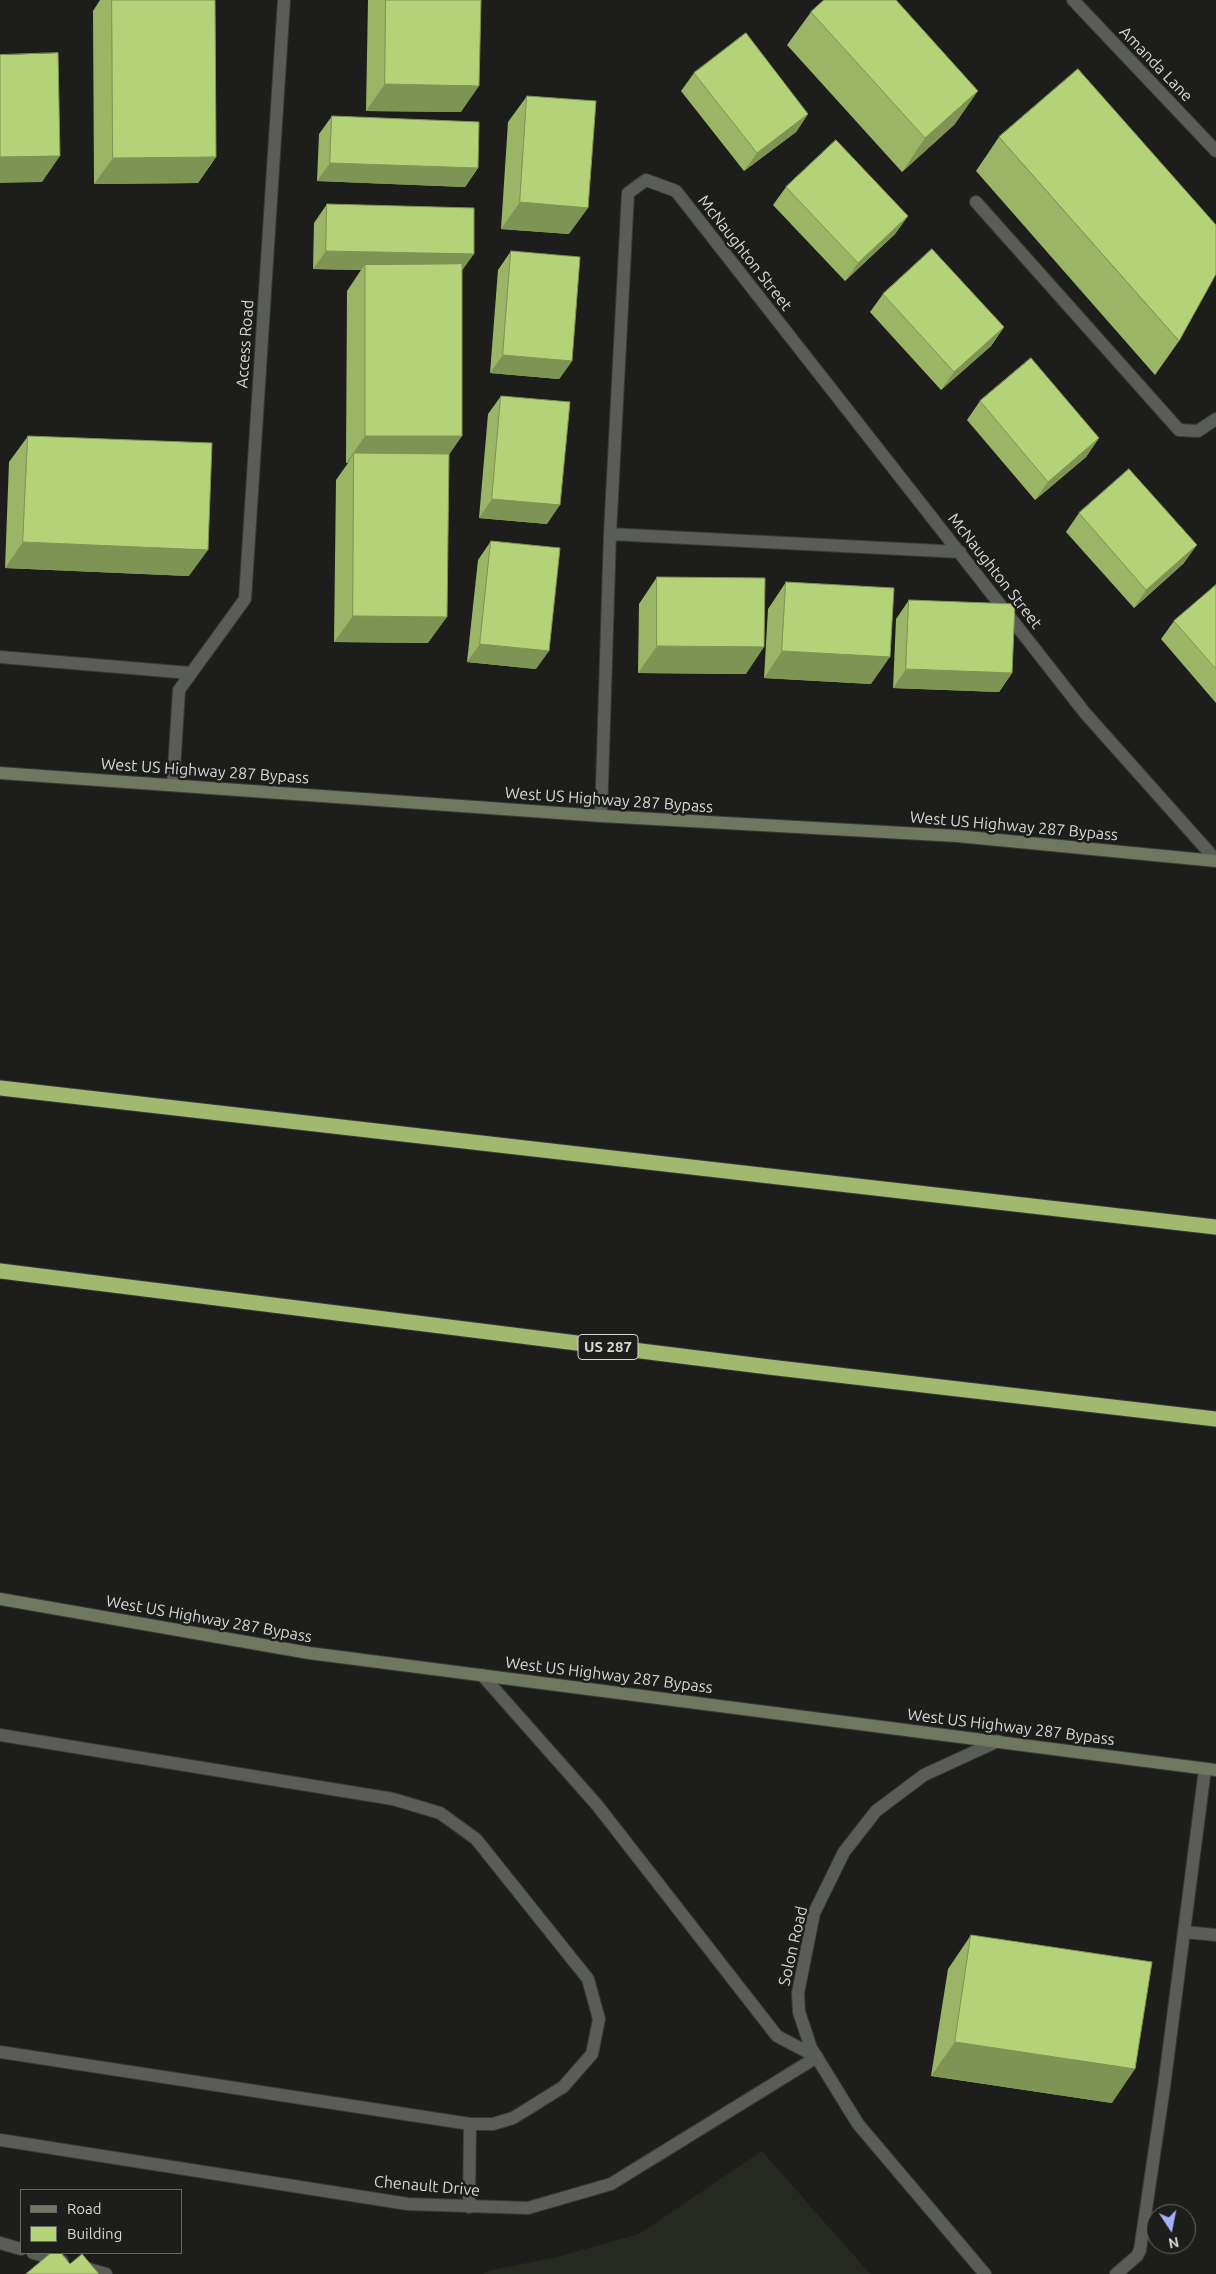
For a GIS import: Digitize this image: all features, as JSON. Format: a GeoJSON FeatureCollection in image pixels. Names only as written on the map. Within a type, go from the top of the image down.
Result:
{"type":"FeatureCollection","features":[{"type":"Feature","properties":{"kind":"highway"},"geometry":{"type":"LineString","coordinates":[[0,1088],[1216,1227]]}},
{"type":"Feature","properties":{"kind":"highway","name":"US 287"},"geometry":{"type":"LineString","coordinates":[[0,1271],[769,1367],[1216,1419]]}},
{"type":"Feature","properties":{"kind":"main road","name":"West US Highway 287 Bypass"},"geometry":{"type":"LineString","coordinates":[[0,773],[601,816],[957,836],[1216,861]]}},
{"type":"Feature","properties":{"kind":"main road","name":"West US Highway 287 Bypass"},"geometry":{"type":"LineString","coordinates":[[0,1599],[309,1653],[1210,1770]]}},
{"type":"Feature","properties":{"kind":"street","name":"Access Road"},"geometry":{"type":"LineString","coordinates":[[173,785],[179,690],[245,599],[284,0]]}},
{"type":"Feature","properties":{"kind":"street","name":"Amanda Lane"},"geometry":{"type":"LineString","coordinates":[[1073,0],[1216,151]]}},
{"type":"Feature","properties":{"kind":"street","name":"McNaughton Street"},"geometry":{"type":"LineString","coordinates":[[601,816],[610,534],[628,193],[646,180],[676,191],[1085,713],[1216,861]]}},
{"type":"Feature","properties":{"kind":"street"},"geometry":{"type":"LineString","coordinates":[[976,202],[1180,430],[1198,431],[1216,419]]}},
{"type":"Feature","properties":{"kind":"street"},"geometry":{"type":"LineString","coordinates":[[610,534],[960,552]]}},
{"type":"Feature","properties":{"kind":"street"},"geometry":{"type":"LineString","coordinates":[[0,657],[190,673]]}},
{"type":"Feature","properties":{"kind":"street"},"geometry":{"type":"LineString","coordinates":[[482,1675],[597,1805],[777,2036],[817,2057]]}},
{"type":"Feature","properties":{"kind":"street"},"geometry":{"type":"LineString","coordinates":[[0,1735],[393,1800],[440,1813],[476,1839],[588,1979],[599,2019],[592,2054],[563,2087],[513,2118],[493,2124],[470,2124],[0,2052]]}},
{"type":"Feature","properties":{"kind":"street","name":"Solon Road"},"geometry":{"type":"LineString","coordinates":[[985,2274],[858,2124],[811,2048],[799,2012],[798,1993],[814,1912],[844,1852],[876,1811],[924,1775],[998,1741]]}},
{"type":"Feature","properties":{"kind":"street"},"geometry":{"type":"LineString","coordinates":[[1116,2274],[1137,2256],[1140,2250],[1210,1770]]}},
{"type":"Feature","properties":{"kind":"street"},"geometry":{"type":"LineString","coordinates":[[1185,1932],[1216,1935]]}},
{"type":"Feature","properties":{"kind":"street","name":"Chenault Drive"},"geometry":{"type":"LineString","coordinates":[[0,2140],[408,2204],[528,2208],[611,2184],[817,2057]]}},
{"type":"Feature","properties":{"kind":"street"},"geometry":{"type":"LineString","coordinates":[[469,2207],[470,2124]]}},
{"type":"Feature","properties":{"kind":"street"},"geometry":{"type":"LineString","coordinates":[[0,2243],[20,2249]]}},
{"type":"Feature","properties":{"kind":"street"},"geometry":{"type":"LineString","coordinates":[[36,2254],[106,2274]]}},
{"type":"Feature","properties":{"kind":"shaded area"},"geometry":{"type":"Polygon","coordinates":[[[762,2151],[870,2274],[483,2274],[487,2271],[557,2257],[639,2234],[762,2151]]]}},
{"type":"Feature","properties":{"kind":"building"},"geometry":{"type":"Polygon","coordinates":[[[112,0],[215,0],[216,157],[113,158],[112,0]]]}},
{"type":"Feature","properties":{"kind":"building"},"geometry":{"type":"Polygon","coordinates":[[[386,0],[481,0],[479,86],[385,84],[386,0]]]}},
{"type":"Feature","properties":{"kind":"building"},"geometry":{"type":"Polygon","coordinates":[[[824,0],[896,0],[978,91],[925,138],[811,12],[824,0]]]}},
{"type":"Feature","properties":{"kind":"building"},"geometry":{"type":"Polygon","coordinates":[[[746,33],[808,114],[757,153],[694,73],[746,33]]]}},
{"type":"Feature","properties":{"kind":"building"},"geometry":{"type":"Polygon","coordinates":[[[58,53],[60,156],[0,157],[0,55],[58,53]]]}},
{"type":"Feature","properties":{"kind":"building"},"geometry":{"type":"Polygon","coordinates":[[[1078,69],[1216,225],[1216,274],[1179,341],[999,137],[1078,69]]]}},
{"type":"Feature","properties":{"kind":"building"},"geometry":{"type":"Polygon","coordinates":[[[527,96],[596,101],[588,208],[520,202],[527,96]]]}},
{"type":"Feature","properties":{"kind":"building"},"geometry":{"type":"Polygon","coordinates":[[[332,116],[479,122],[478,168],[330,163],[332,116]]]}},
{"type":"Feature","properties":{"kind":"building"},"geometry":{"type":"Polygon","coordinates":[[[836,140],[908,216],[858,263],[786,187],[836,140]]]}},
{"type":"Feature","properties":{"kind":"building"},"geometry":{"type":"Polygon","coordinates":[[[327,204],[474,208],[474,254],[326,251],[327,204]]]}},
{"type":"Feature","properties":{"kind":"building"},"geometry":{"type":"Polygon","coordinates":[[[932,249],[1004,327],[954,372],[883,294],[932,249]]]}},
{"type":"Feature","properties":{"kind":"building"},"geometry":{"type":"Polygon","coordinates":[[[511,251],[580,257],[572,361],[503,355],[511,251]]]}},
{"type":"Feature","properties":{"kind":"building"},"geometry":{"type":"Polygon","coordinates":[[[462,264],[462,436],[365,436],[365,265],[462,264]]]}},
{"type":"Feature","properties":{"kind":"building"},"geometry":{"type":"Polygon","coordinates":[[[1031,358],[1099,438],[1048,482],[980,401],[1031,358]]]}},
{"type":"Feature","properties":{"kind":"building"},"geometry":{"type":"Polygon","coordinates":[[[501,396],[570,402],[560,505],[492,499],[501,396]]]}},
{"type":"Feature","properties":{"kind":"building"},"geometry":{"type":"Polygon","coordinates":[[[28,436],[212,443],[208,550],[23,542],[28,436]]]}},
{"type":"Feature","properties":{"kind":"building"},"geometry":{"type":"Polygon","coordinates":[[[354,453],[449,454],[447,617],[353,616],[354,453]]]}},
{"type":"Feature","properties":{"kind":"building"},"geometry":{"type":"Polygon","coordinates":[[[1129,469],[1197,545],[1146,590],[1079,513],[1129,469]]]}},
{"type":"Feature","properties":{"kind":"building"},"geometry":{"type":"Polygon","coordinates":[[[491,541],[560,548],[549,651],[480,644],[491,541]]]}},
{"type":"Feature","properties":{"kind":"building"},"geometry":{"type":"Polygon","coordinates":[[[657,577],[765,578],[764,647],[657,646],[657,577]]]}},
{"type":"Feature","properties":{"kind":"building"},"geometry":{"type":"Polygon","coordinates":[[[786,582],[894,588],[890,657],[782,651],[786,582]]]}},
{"type":"Feature","properties":{"kind":"building"},"geometry":{"type":"Polygon","coordinates":[[[1216,585],[1216,669],[1174,621],[1216,585]]]}},
{"type":"Feature","properties":{"kind":"building"},"geometry":{"type":"Polygon","coordinates":[[[909,600],[1015,604],[1012,673],[906,669],[909,600]]]}},
{"type":"Feature","properties":{"kind":"building"},"geometry":{"type":"Polygon","coordinates":[[[971,1935],[1152,1962],[1135,2069],[955,2042],[971,1935]]]}},
{"type":"Feature","properties":{"kind":"building"},"geometry":{"type":"Polygon","coordinates":[[[50,2254],[62,2254],[70,2264],[82,2254],[99,2274],[26,2274],[50,2254]]]}}]}
